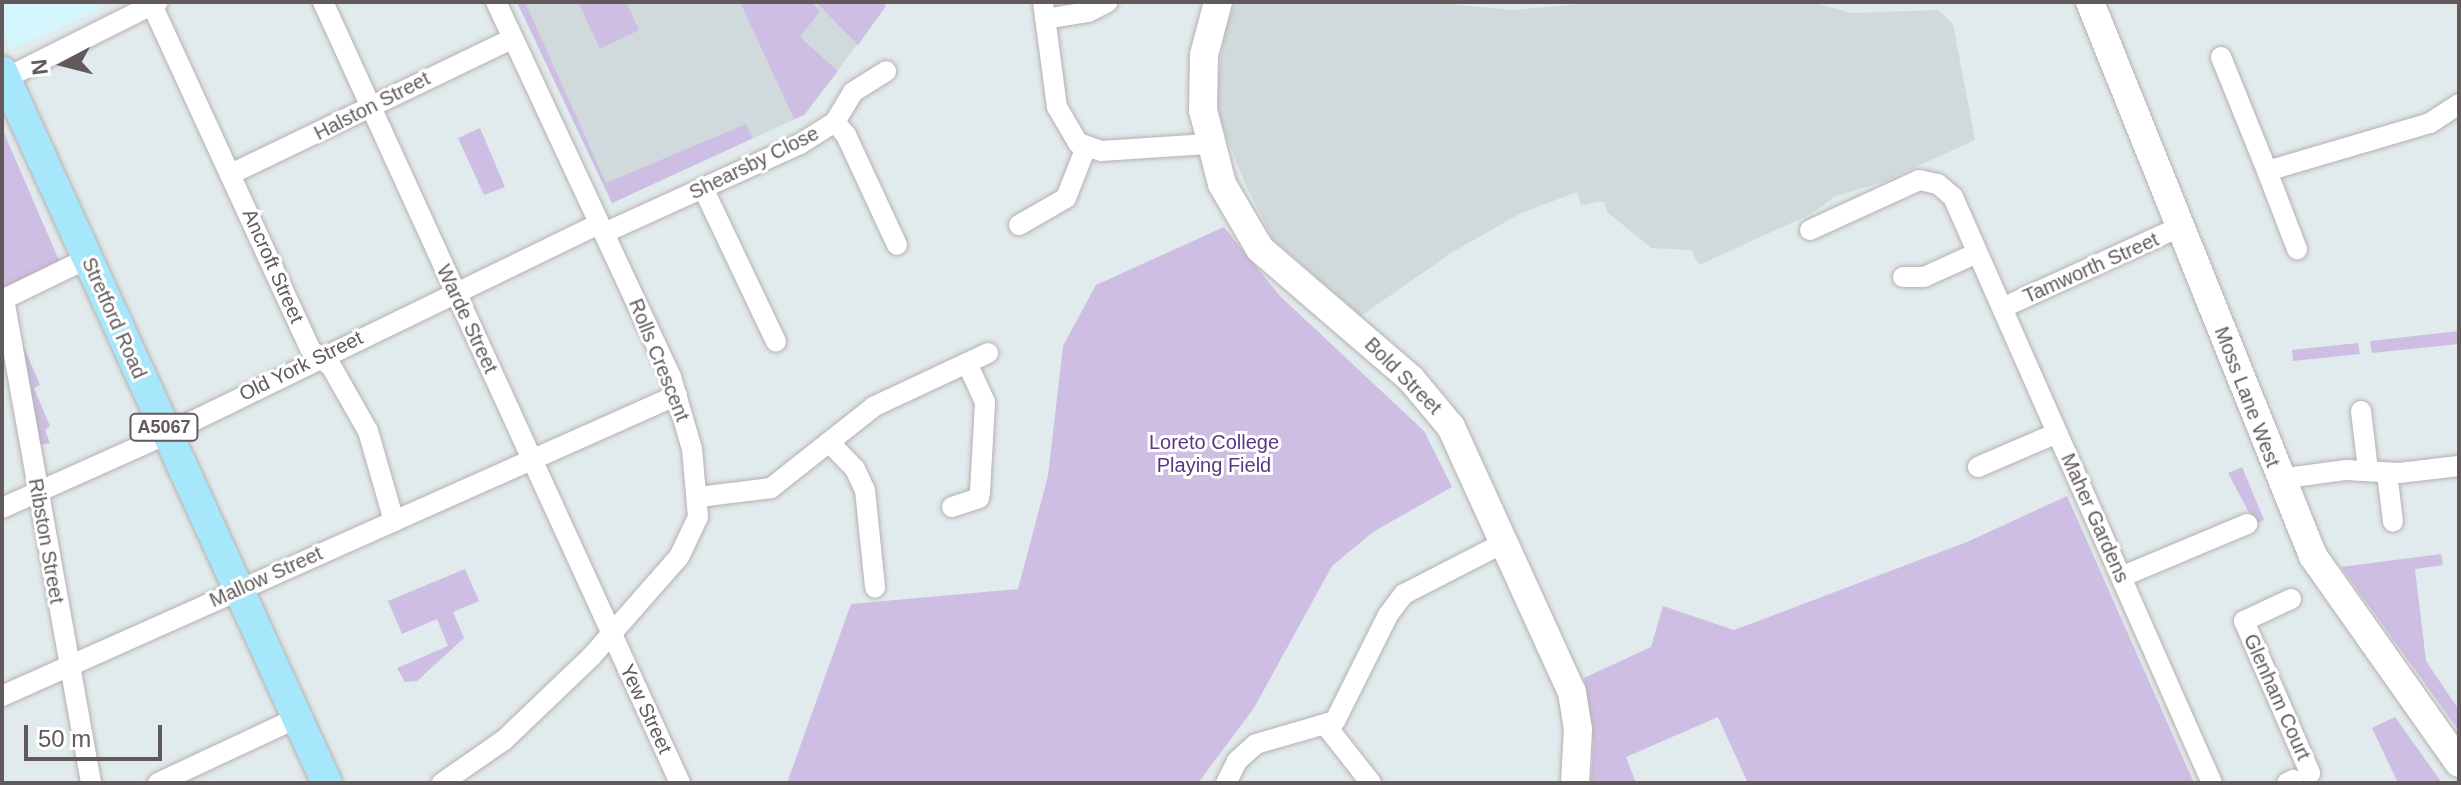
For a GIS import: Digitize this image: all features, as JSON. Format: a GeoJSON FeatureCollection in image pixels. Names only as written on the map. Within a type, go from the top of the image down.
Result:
{"type":"FeatureCollection","features":[{"type":"Feature","properties":{"kind":"main road","name":"Stretford Road"},"geometry":{"type":"LineString","coordinates":[[3,77],[327,783]]}},
{"type":"Feature","properties":{"kind":"street","name":"Warde Street"},"geometry":{"type":"LineString","coordinates":[[323,2],[612,634]]}},
{"type":"Feature","properties":{"kind":"street","name":"Rolls Crescent"},"geometry":{"type":"LineString","coordinates":[[442,783],[504,740],[612,634],[691,538],[699,497],[677,395],[496,2]]}},
{"type":"Feature","properties":{"kind":"street"},"geometry":{"type":"LineString","coordinates":[[1108,2],[1088,12],[1044,11],[1059,115],[1073,138],[1086,147],[1170,149],[1208,144]]}},
{"type":"Feature","properties":{"kind":"street","name":"Bold Street"},"geometry":{"type":"LineString","coordinates":[[1218,2],[1204,55],[1208,144],[1235,209],[1260,249],[1438,408],[1505,542],[1572,692],[1578,729],[1575,783]]}},
{"type":"Feature","properties":{"kind":"street","name":"Moss Lane West"},"geometry":{"type":"LineString","coordinates":[[2090,2],[2279,479],[2319,568],[2459,763]]}},
{"type":"Feature","properties":{"kind":"street"},"geometry":{"type":"LineString","coordinates":[[3,77],[155,4]]}},
{"type":"Feature","properties":{"kind":"street","name":"Ancroft Street"},"geometry":{"type":"LineString","coordinates":[[155,4],[311,350],[331,366],[368,431],[394,521]]}},
{"type":"Feature","properties":{"kind":"street","name":"Halston Street"},"geometry":{"type":"LineString","coordinates":[[231,174],[513,38]]}},
{"type":"Feature","properties":{"kind":"street"},"geometry":{"type":"LineString","coordinates":[[2221,57],[2297,249]]}},
{"type":"Feature","properties":{"kind":"street","name":"Shearsby Close"},"geometry":{"type":"LineString","coordinates":[[601,228],[703,188],[800,144],[835,122],[853,92],[886,71]]}},
{"type":"Feature","properties":{"kind":"street"},"geometry":{"type":"LineString","coordinates":[[2267,171],[2430,123],[2459,104]]}},
{"type":"Feature","properties":{"kind":"street"},"geometry":{"type":"LineString","coordinates":[[835,122],[846,135],[897,245]]}},
{"type":"Feature","properties":{"kind":"street"},"geometry":{"type":"LineString","coordinates":[[1019,225],[1066,198],[1086,147]]}},
{"type":"Feature","properties":{"kind":"street","name":"Maher Gardens"},"geometry":{"type":"LineString","coordinates":[[1810,230],[1906,185],[1929,180],[1953,197],[2212,783]]}},
{"type":"Feature","properties":{"kind":"street"},"geometry":{"type":"LineString","coordinates":[[703,188],[776,342]]}},
{"type":"Feature","properties":{"kind":"street","name":"Tamworth Street"},"geometry":{"type":"LineString","coordinates":[[2002,308],[2180,227]]}},
{"type":"Feature","properties":{"kind":"street","name":"Old York Street"},"geometry":{"type":"LineString","coordinates":[[2,508],[455,293],[601,228]]}},
{"type":"Feature","properties":{"kind":"street"},"geometry":{"type":"LineString","coordinates":[[1903,277],[1924,277],[1977,253]]}},
{"type":"Feature","properties":{"kind":"street"},"geometry":{"type":"LineString","coordinates":[[3,299],[88,258]]}},
{"type":"Feature","properties":{"kind":"street","name":"Ribston Street"},"geometry":{"type":"LineString","coordinates":[[3,299],[91,783]]}},
{"type":"Feature","properties":{"kind":"street"},"geometry":{"type":"LineString","coordinates":[[699,497],[771,488],[891,396],[988,353]]}},
{"type":"Feature","properties":{"kind":"street"},"geometry":{"type":"LineString","coordinates":[[952,507],[985,503],[985,402],[967,363]]}},
{"type":"Feature","properties":{"kind":"street","name":"Mallow Street"},"geometry":{"type":"LineString","coordinates":[[2,696],[238,588],[532,462],[677,395]]}},
{"type":"Feature","properties":{"kind":"street"},"geometry":{"type":"LineString","coordinates":[[2361,411],[2393,522]]}},
{"type":"Feature","properties":{"kind":"street"},"geometry":{"type":"LineString","coordinates":[[1978,467],[2057,433]]}},
{"type":"Feature","properties":{"kind":"street"},"geometry":{"type":"LineString","coordinates":[[829,442],[855,469],[865,490],[868,563],[875,587]]}},
{"type":"Feature","properties":{"kind":"street"},"geometry":{"type":"LineString","coordinates":[[2279,479],[2459,466]]}},
{"type":"Feature","properties":{"kind":"street"},"geometry":{"type":"LineString","coordinates":[[2121,577],[2247,524]]}},
{"type":"Feature","properties":{"kind":"street"},"geometry":{"type":"LineString","coordinates":[[1226,783],[1237,761],[1256,744],[1327,727],[1351,697],[1397,601],[1430,577],[1505,542]]}},
{"type":"Feature","properties":{"kind":"street","name":"Glenham Court"},"geometry":{"type":"LineString","coordinates":[[2291,599],[2244,621],[2297,779]]}},
{"type":"Feature","properties":{"kind":"street","name":"Yew Street"},"geometry":{"type":"LineString","coordinates":[[612,634],[680,783]]}},
{"type":"Feature","properties":{"kind":"street"},"geometry":{"type":"LineString","coordinates":[[158,783],[297,718]]}},
{"type":"Feature","properties":{"kind":"street"},"geometry":{"type":"LineString","coordinates":[[1327,727],[1371,783]]}},
{"type":"Feature","properties":{"kind":"shaded area"},"geometry":{"type":"Polygon","coordinates":[[[2,2],[96,2],[100,10],[11,50],[2,30],[2,2]]]}},
{"type":"Feature","properties":{"kind":"shaded area"},"geometry":{"type":"Polygon","coordinates":[[[517,2],[882,2],[886,6],[804,115],[612,203],[517,2]]]}},
{"type":"Feature","properties":{"kind":"shaded area"},"geometry":{"type":"Polygon","coordinates":[[[1236,2],[1427,2],[1512,10],[1603,2],[1811,2],[1852,13],[1938,10],[1953,24],[1975,140],[1883,182],[1836,196],[1811,214],[1699,265],[1691,250],[1651,248],[1607,212],[1604,201],[1581,205],[1577,192],[1521,213],[1451,253],[1361,316],[1272,238],[1244,181],[1219,117],[1217,89],[1225,29],[1236,2]]]}},
{"type":"Feature","properties":{"kind":"green space"},"geometry":{"type":"Polygon","coordinates":[[[517,2],[525,2],[606,183],[746,124],[753,138],[612,203],[517,2]]]}},
{"type":"Feature","properties":{"kind":"green space"},"geometry":{"type":"Polygon","coordinates":[[[578,2],[626,2],[639,30],[600,49],[578,2]]]}},
{"type":"Feature","properties":{"kind":"green space"},"geometry":{"type":"Polygon","coordinates":[[[740,2],[811,2],[820,11],[800,37],[838,71],[804,115],[794,119],[740,2]]]}},
{"type":"Feature","properties":{"kind":"green space"},"geometry":{"type":"Polygon","coordinates":[[[816,2],[882,2],[886,6],[858,45],[816,2]]]}},
{"type":"Feature","properties":{"kind":"green space"},"geometry":{"type":"Polygon","coordinates":[[[2,128],[61,265],[2,291],[2,128]]]}},
{"type":"Feature","properties":{"kind":"green space"},"geometry":{"type":"Polygon","coordinates":[[[480,128],[505,187],[484,195],[458,138],[480,128]]]}},
{"type":"Feature","properties":{"kind":"green space","name":"Loreto College Playing Field"},"geometry":{"type":"Polygon","coordinates":[[[1224,227],[1280,296],[1424,431],[1452,487],[1373,532],[1332,566],[1254,708],[1198,783],[787,783],[851,604],[1018,589],[1048,476],[1063,346],[1096,285],[1224,227]]]}},
{"type":"Feature","properties":{"kind":"green space"},"geometry":{"type":"Polygon","coordinates":[[[2459,331],[2459,344],[2372,353],[2370,341],[2459,331]]]}},
{"type":"Feature","properties":{"kind":"green space"},"geometry":{"type":"Polygon","coordinates":[[[21,340],[40,385],[34,388],[50,426],[45,430],[50,443],[40,445],[21,340]]]}},
{"type":"Feature","properties":{"kind":"green space"},"geometry":{"type":"Polygon","coordinates":[[[2358,343],[2360,354],[2293,361],[2292,350],[2358,343]]]}},
{"type":"Feature","properties":{"kind":"green space"},"geometry":{"type":"Polygon","coordinates":[[[2242,467],[2264,520],[2255,524],[2228,473],[2242,467]]]}},
{"type":"Feature","properties":{"kind":"green space"},"geometry":{"type":"Polygon","coordinates":[[[2067,496],[2194,783],[1748,783],[1718,717],[1626,757],[1636,783],[1591,783],[1593,743],[1584,678],[1651,647],[1663,606],[1734,630],[1967,542],[2067,496]]]}},
{"type":"Feature","properties":{"kind":"green space"},"geometry":{"type":"Polygon","coordinates":[[[2441,554],[2443,565],[2415,569],[2426,661],[2459,710],[2459,731],[2341,567],[2441,554]]]}},
{"type":"Feature","properties":{"kind":"green space"},"geometry":{"type":"Polygon","coordinates":[[[465,569],[479,601],[453,612],[464,638],[417,681],[405,682],[397,668],[448,646],[437,619],[402,634],[388,601],[465,569]]]}},
{"type":"Feature","properties":{"kind":"green space"},"geometry":{"type":"Polygon","coordinates":[[[2395,717],[2442,783],[2398,783],[2372,728],[2395,717]]]}}]}
